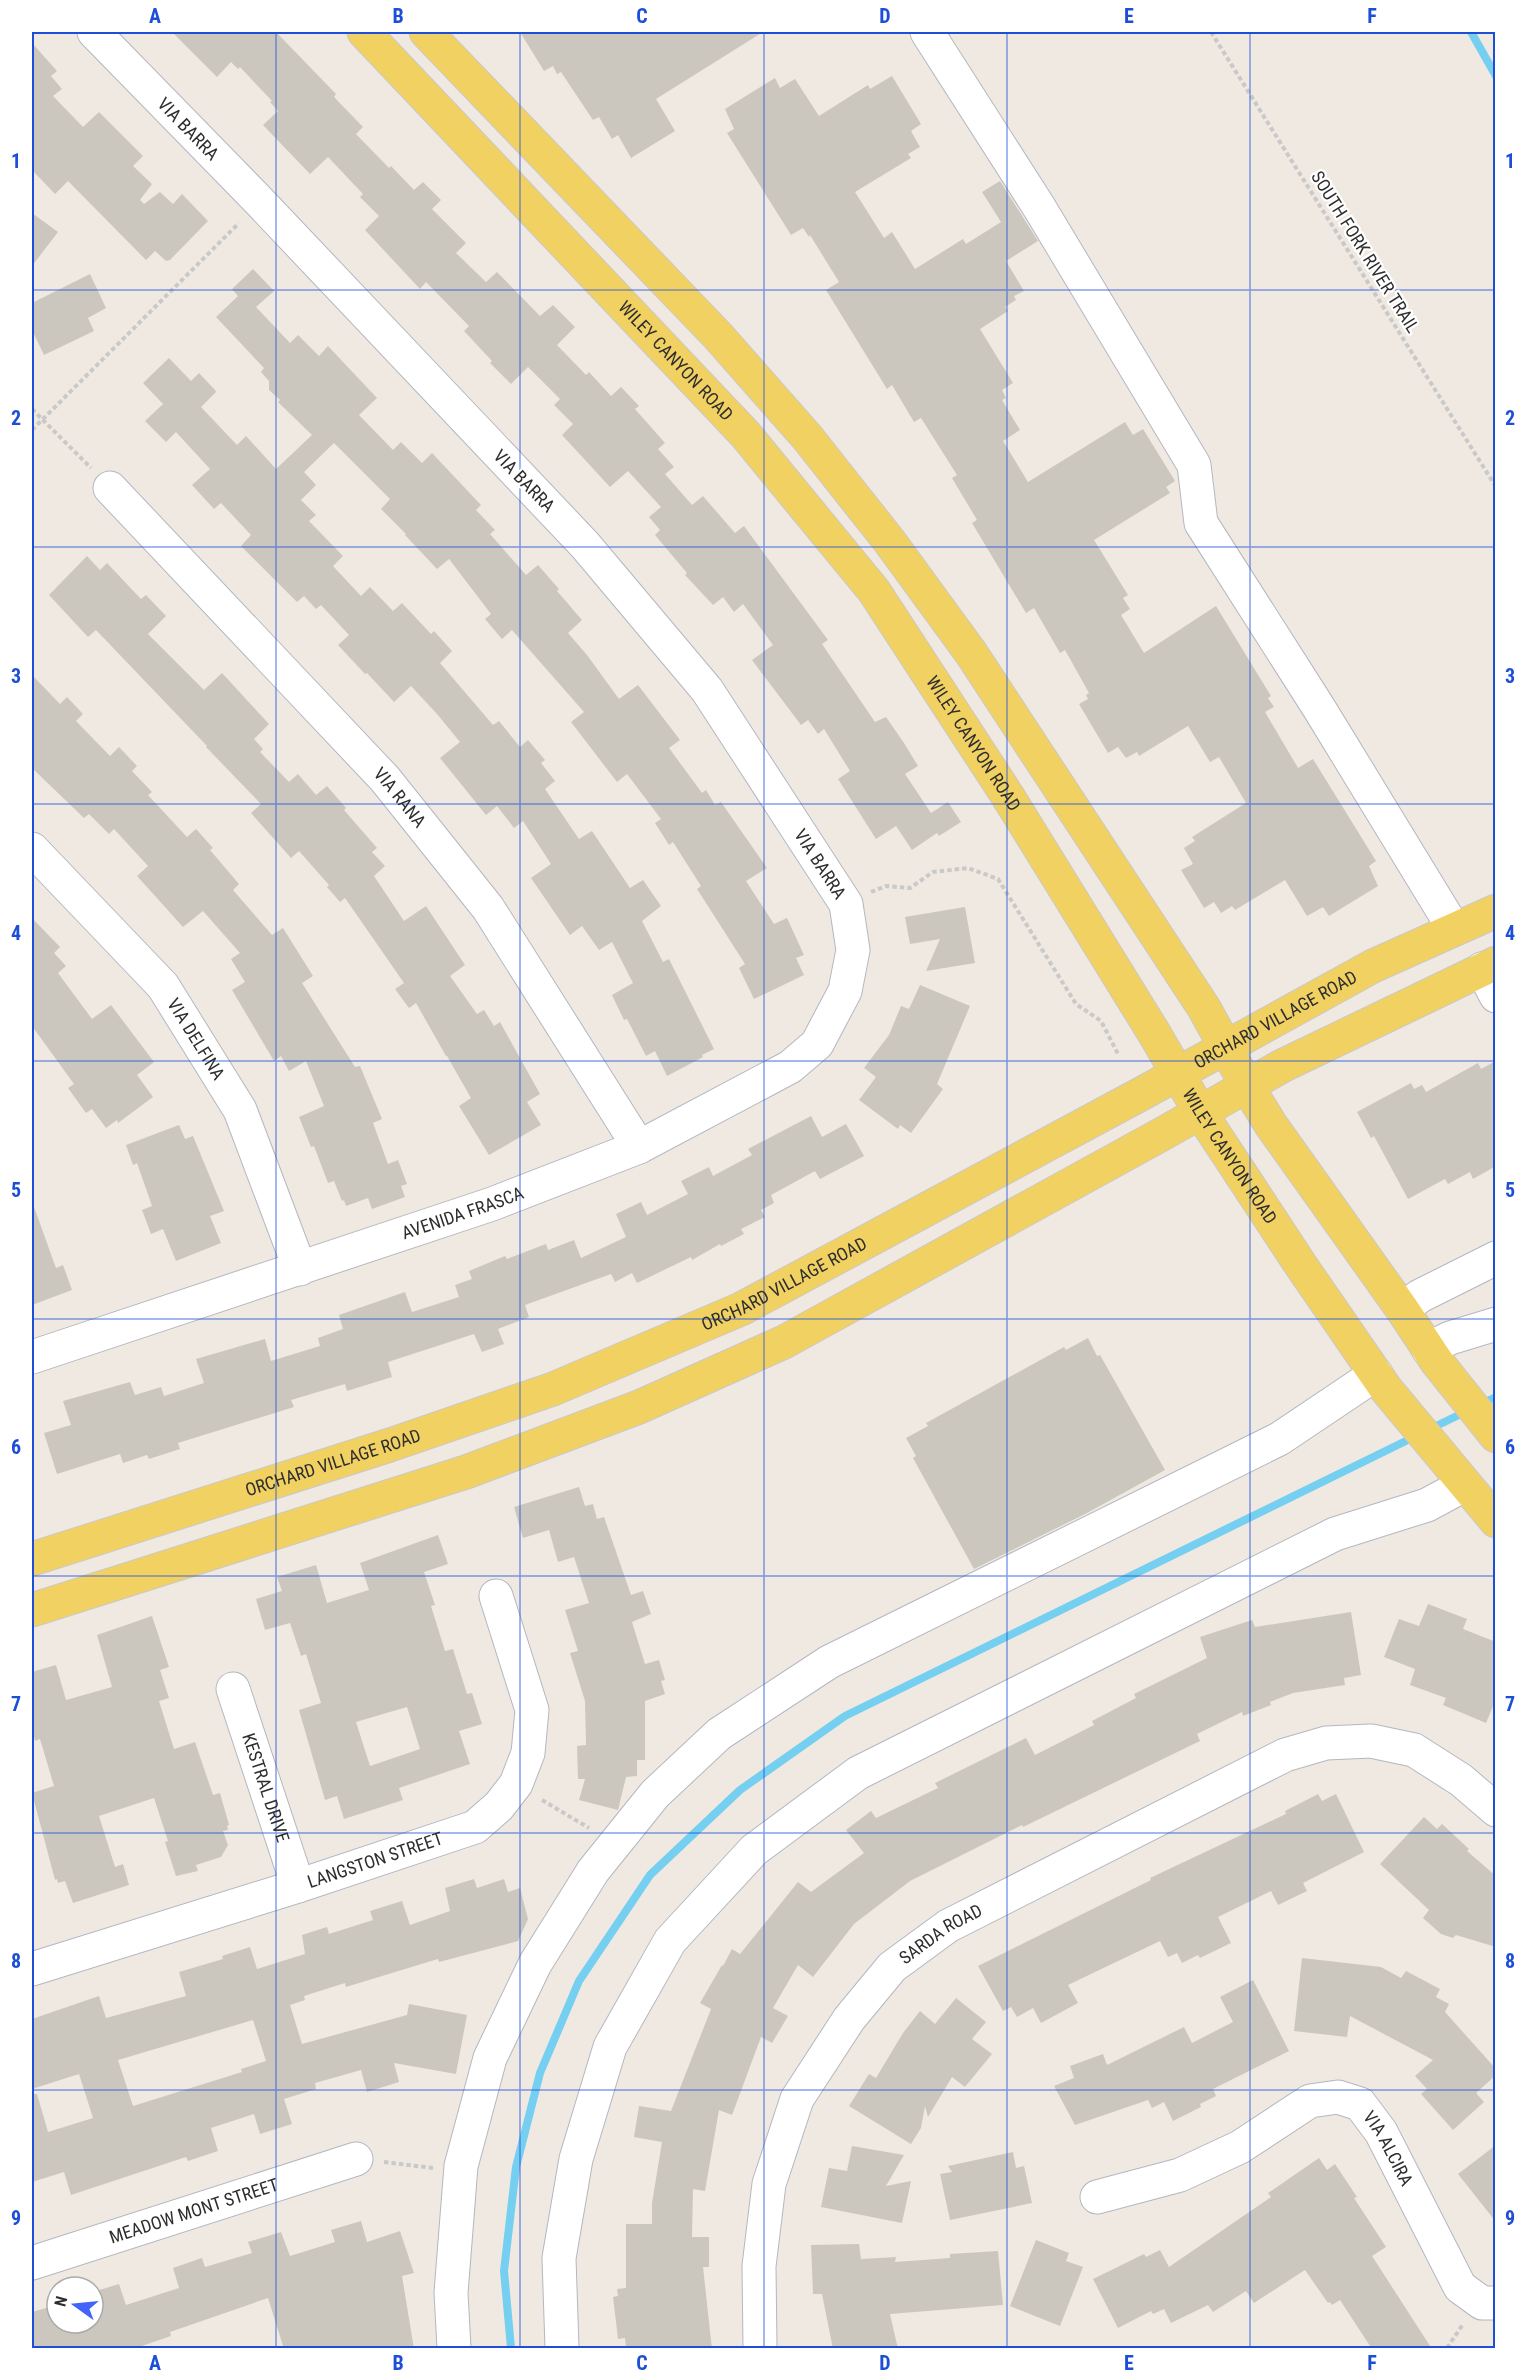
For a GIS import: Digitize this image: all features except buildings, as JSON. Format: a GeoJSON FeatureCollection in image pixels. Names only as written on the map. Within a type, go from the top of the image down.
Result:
{"type":"FeatureCollection","features":[{"type":"Feature","properties":{"kind":"main road","name":"WILEY CANYON ROAD"},"geometry":{"type":"LineString","coordinates":[[364,32],[746,434],[874,591],[1007,795],[1200,1112],[1302,1267],[1381,1382],[1496,1521]]}},
{"type":"Feature","properties":{"kind":"main road"},"geometry":{"type":"LineString","coordinates":[[426,32],[718,336],[807,437],[883,533],[971,653],[1204,1008],[1246,1086],[1271,1125],[1433,1356],[1496,1436]]}},
{"type":"Feature","properties":{"kind":"main road","name":"ORCHARD VILLAGE ROAD"},"geometry":{"type":"LineString","coordinates":[[32,1559],[390,1446],[565,1384],[741,1309],[1373,966],[1496,911]]}},
{"type":"Feature","properties":{"kind":"main road"},"geometry":{"type":"LineString","coordinates":[[32,1610],[466,1472],[639,1407],[784,1342],[1282,1066],[1491,976]]}},
{"type":"Feature","properties":{"kind":"street","name":"VIA BARRA"},"geometry":{"type":"LineString","coordinates":[[94,32],[260,202],[585,545],[706,690],[846,904],[853,950],[845,991]]}},
{"type":"Feature","properties":{"kind":"street"},"geometry":{"type":"LineString","coordinates":[[927,32],[1039,207],[1194,465],[1201,523],[1319,708],[1454,929]]}},
{"type":"Feature","properties":{"kind":"street","name":"VIA RANA"},"geometry":{"type":"LineString","coordinates":[[110,488],[385,779],[489,908],[639,1147]]}},
{"type":"Feature","properties":{"kind":"street","name":"VIA DELFINA"},"geometry":{"type":"LineString","coordinates":[[32,849],[163,986],[240,1110],[300,1269]]}},
{"type":"Feature","properties":{"kind":"street","name":"AVENIDA FRASCA"},"geometry":{"type":"LineString","coordinates":[[32,1357],[492,1204],[639,1147],[790,1067],[817,1044],[845,991]]}},
{"type":"Feature","properties":{"kind":"street"},"geometry":{"type":"LineString","coordinates":[[1402,1309],[1420,1296],[1496,1258]]}},
{"type":"Feature","properties":{"kind":"street"},"geometry":{"type":"LineString","coordinates":[[1433,1356],[1450,1338],[1496,1324]]}},
{"type":"Feature","properties":{"kind":"street"},"geometry":{"type":"LineString","coordinates":[[454,2349],[451,2293],[461,2166],[490,2058],[534,1964],[581,1889],[656,1794],[719,1734],[829,1662],[1279,1439],[1381,1382]]}},
{"type":"Feature","properties":{"kind":"street"},"geometry":{"type":"LineString","coordinates":[[562,2349],[559,2258],[576,2159],[610,2047],[670,1941],[754,1850],[858,1773],[1335,1534],[1427,1505],[1459,1479]]}},
{"type":"Feature","properties":{"kind":"street","name":"LANGSTON STREET"},"geometry":{"type":"LineString","coordinates":[[32,1969],[298,1886],[475,1827],[499,1806],[516,1784],[528,1752],[532,1710],[496,1596]]}},
{"type":"Feature","properties":{"kind":"street","name":"KESTRAL DRIVE"},"geometry":{"type":"LineString","coordinates":[[233,1689],[298,1886]]}},
{"type":"Feature","properties":{"kind":"street","name":"SARDA ROAD"},"geometry":{"type":"LineString","coordinates":[[760,2349],[759,2266],[769,2184],[798,2099],[849,2019],[892,1967],[948,1926],[1285,1755],[1326,1743],[1371,1741],[1414,1750],[1461,1780],[1496,1810]]}},
{"type":"Feature","properties":{"kind":"street","name":"VIA ALCIRA"},"geometry":{"type":"LineString","coordinates":[[1097,2197],[1180,2175],[1240,2147],[1310,2101],[1338,2097],[1360,2104],[1381,2132],[1460,2287],[1482,2303],[1496,2303]]}},
{"type":"Feature","properties":{"kind":"street","name":"MEADOW MONT STREET"},"geometry":{"type":"LineString","coordinates":[[32,2263],[356,2159]]}},
{"type":"Feature","properties":{"kind":"path","name":"SOUTH FORK RIVER TRAIL"},"geometry":{"type":"LineString","coordinates":[[1211,32],[1496,487]]}},
{"type":"Feature","properties":{"kind":"path"},"geometry":{"type":"LineString","coordinates":[[32,430],[260,202]]}},
{"type":"Feature","properties":{"kind":"path"},"geometry":{"type":"LineString","coordinates":[[32,410],[110,488]]}},
{"type":"Feature","properties":{"kind":"path"},"geometry":{"type":"LineString","coordinates":[[846,904],[886,886],[910,888],[933,872],[968,868],[998,879],[1076,1004],[1101,1021],[1118,1054]]}},
{"type":"Feature","properties":{"kind":"path"},"geometry":{"type":"LineString","coordinates":[[356,2159],[443,2169]]}},
{"type":"Feature","properties":{"kind":"waterway"},"geometry":{"type":"LineString","coordinates":[[1471,32],[1496,76]]}},
{"type":"Feature","properties":{"kind":"waterway"},"geometry":{"type":"LineString","coordinates":[[1481,1404],[1496,1397]]}},
{"type":"Feature","properties":{"kind":"waterway"},"geometry":{"type":"LineString","coordinates":[[1430,1429],[1467,1411]]}},
{"type":"Feature","properties":{"kind":"waterway"},"geometry":{"type":"LineString","coordinates":[[511,2348],[504,2271],[516,2167],[540,2073],[579,1981],[650,1875],[740,1790],[845,1716],[1416,1436]]}}]}
